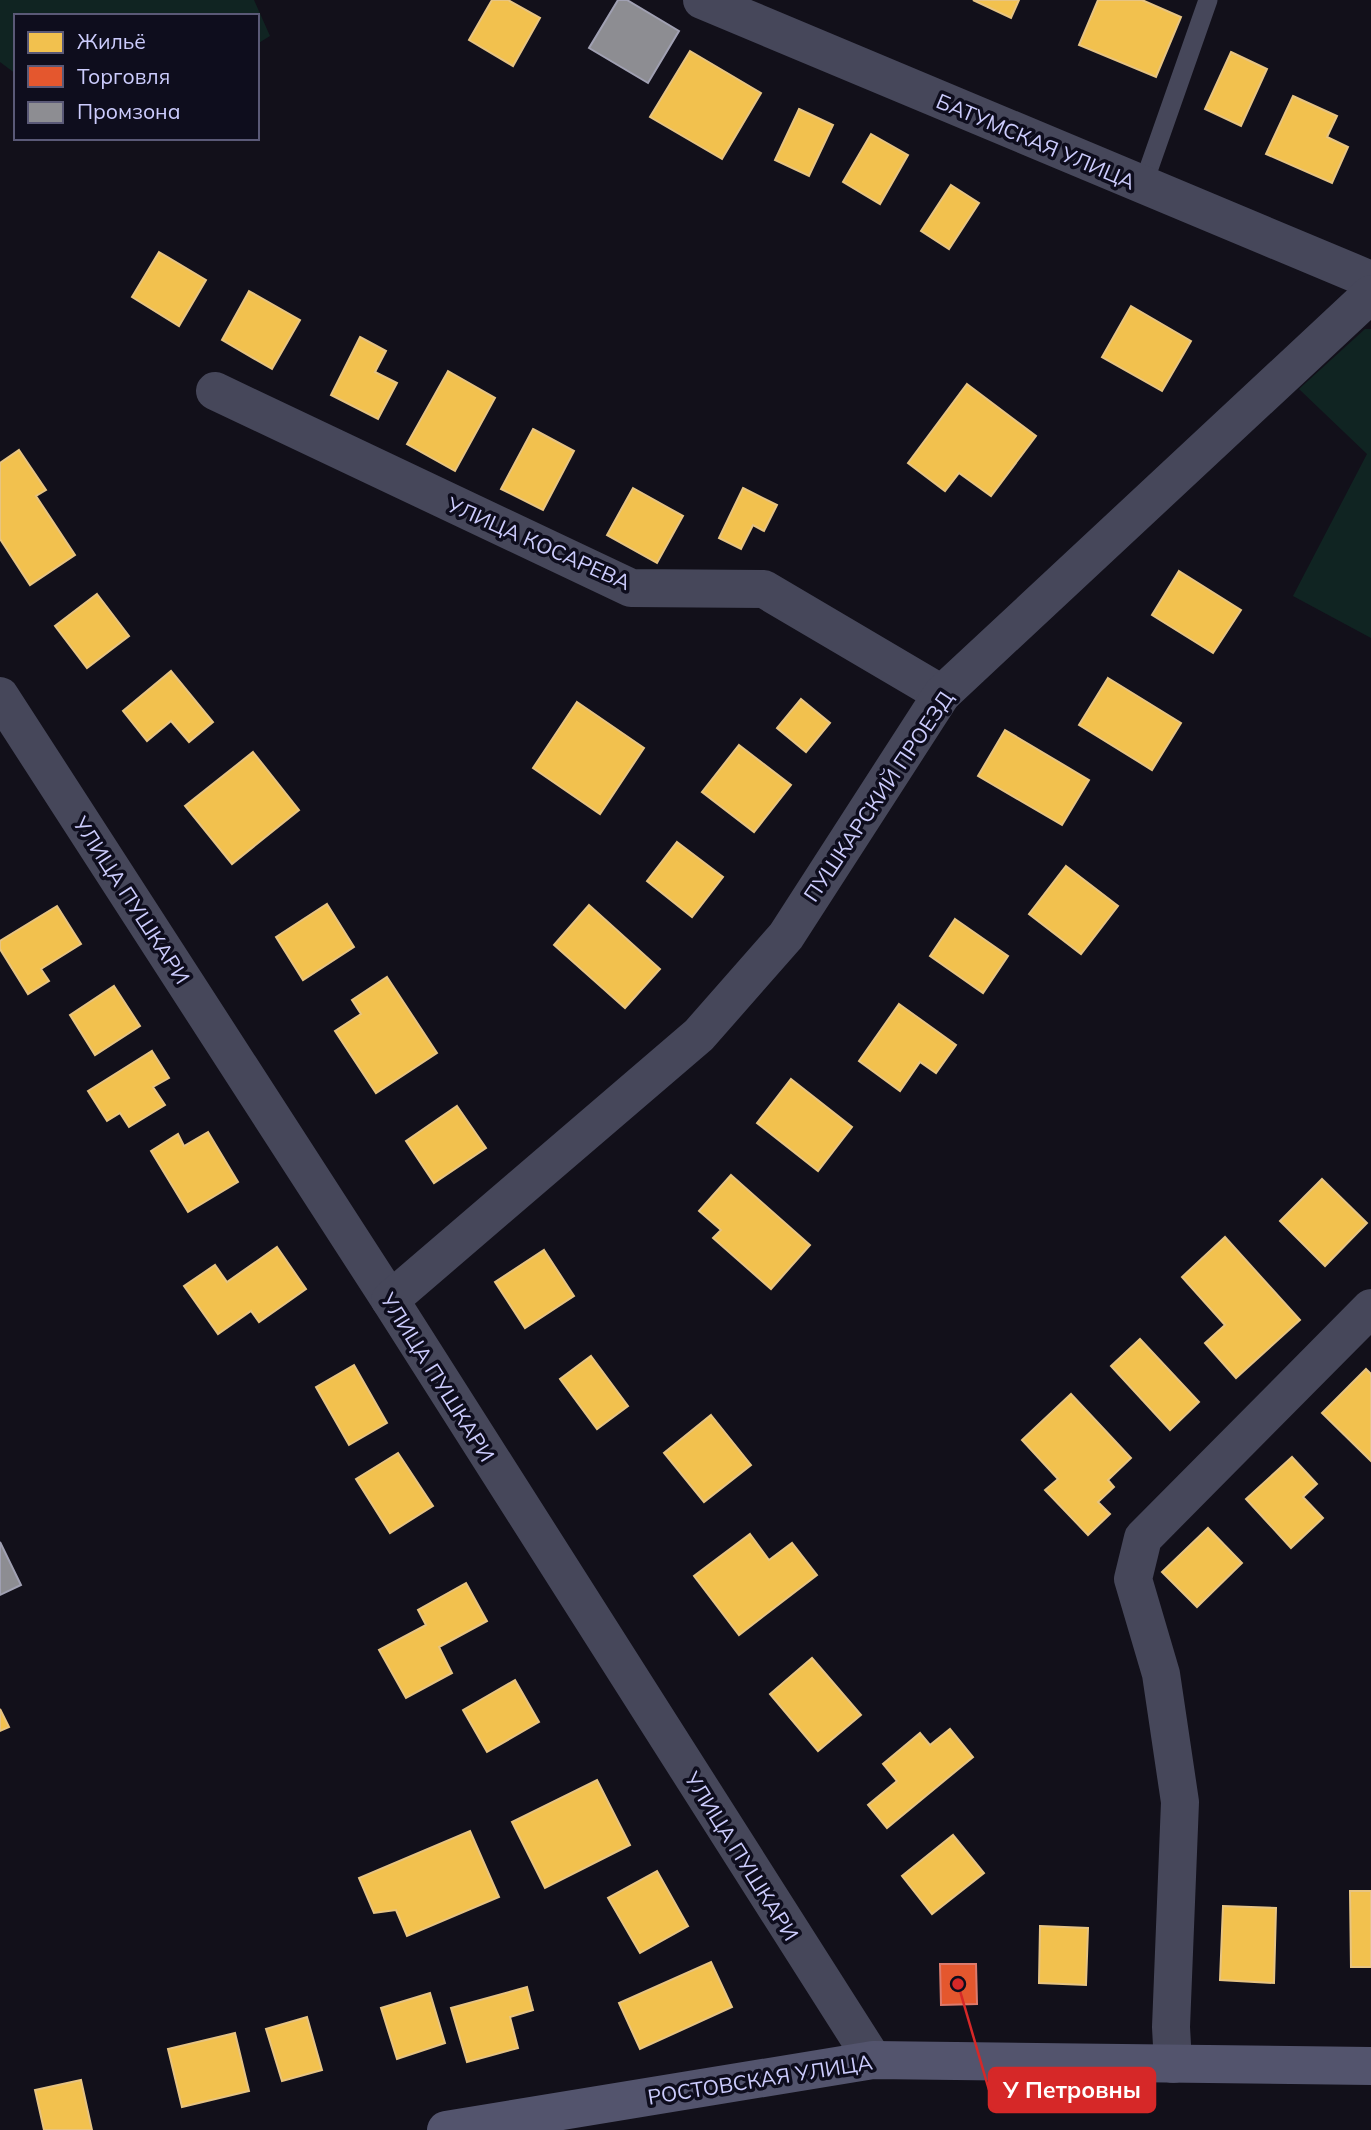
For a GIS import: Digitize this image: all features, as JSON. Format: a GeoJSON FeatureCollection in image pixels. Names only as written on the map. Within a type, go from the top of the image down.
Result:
{"type":"FeatureCollection","features":[{"type":"Feature","properties":{"kind":"street","name":"БАТУМСКАЯ УЛИЦА"},"geometry":{"type":"LineString","coordinates":[[702,0],[1371,281]]}},
{"type":"Feature","properties":{"kind":"street","name":"ПУШКАРСКИЙ ПРОЕЗД"},"geometry":{"type":"LineString","coordinates":[[390,1300],[699,1035],[786,936],[942,694],[1371,294]]}},
{"type":"Feature","properties":{"kind":"street","name":"УЛИЦА КОСАРЕВА"},"geometry":{"type":"LineString","coordinates":[[215,391],[632,588],[764,589],[942,694]]}},
{"type":"Feature","properties":{"kind":"street","name":"УЛИЦА ПУШКАРИ"},"geometry":{"type":"LineString","coordinates":[[0,696],[390,1300],[873,2060]]}},
{"type":"Feature","properties":{"kind":"street"},"geometry":{"type":"LineString","coordinates":[[1173,2064],[1171,2027],[1180,1802],[1161,1674],[1133,1579],[1143,1538],[1371,1308]]}},
{"type":"Feature","properties":{"kind":"street","name":"РОСТОВСКАЯ УЛИЦА"},"geometry":{"type":"LineString","coordinates":[[446,2130],[873,2060],[1371,2066]]}},
{"type":"Feature","properties":{"kind":"lane"},"geometry":{"type":"LineString","coordinates":[[1143,185],[1208,0]]}},
{"type":"Feature","properties":{"kind":"green space"},"geometry":{"type":"Polygon","coordinates":[[[0,0],[254,0],[270,36],[259,43],[259,14],[14,14],[14,72],[0,62],[0,0]]]}},
{"type":"Feature","properties":{"kind":"green space"},"geometry":{"type":"Polygon","coordinates":[[[1365,329],[1371,329],[1371,638],[1293,596],[1367,454],[1299,389],[1365,329]]]}},
{"type":"Feature","properties":{"kind":"building: Жильё"},"geometry":{"type":"Polygon","coordinates":[[[492,0],[508,0],[540,18],[513,66],[469,40],[492,0]]]}},
{"type":"Feature","properties":{"kind":"building: Жильё"},"geometry":{"type":"Polygon","coordinates":[[[973,0],[1019,0],[1011,18],[973,0]]]}},
{"type":"Feature","properties":{"kind":"building: Жильё"},"geometry":{"type":"Polygon","coordinates":[[[1098,0],[1142,0],[1181,17],[1156,77],[1079,45],[1098,0]]]}},
{"type":"Feature","properties":{"kind":"building: Жильё"},"geometry":{"type":"Polygon","coordinates":[[[690,51],[761,93],[722,159],[650,117],[690,51]]]}},
{"type":"Feature","properties":{"kind":"building: Жильё"},"geometry":{"type":"Polygon","coordinates":[[[1231,52],[1267,69],[1241,126],[1205,109],[1231,52]]]}},
{"type":"Feature","properties":{"kind":"building: Жильё"},"geometry":{"type":"Polygon","coordinates":[[[1293,96],[1337,116],[1327,137],[1348,147],[1332,183],[1266,154],[1293,96]]]}},
{"type":"Feature","properties":{"kind":"building: Жильё"},"geometry":{"type":"Polygon","coordinates":[[[799,109],[833,125],[809,176],[775,160],[799,109]]]}},
{"type":"Feature","properties":{"kind":"building: Жильё"},"geometry":{"type":"Polygon","coordinates":[[[871,134],[908,155],[880,204],[843,182],[871,134]]]}},
{"type":"Feature","properties":{"kind":"building: Жильё"},"geometry":{"type":"Polygon","coordinates":[[[951,185],[979,203],[949,249],[921,231],[951,185]]]}},
{"type":"Feature","properties":{"kind":"building: Жильё"},"geometry":{"type":"Polygon","coordinates":[[[159,252],[206,280],[179,326],[132,297],[159,252]]]}},
{"type":"Feature","properties":{"kind":"building: Жильё"},"geometry":{"type":"Polygon","coordinates":[[[249,291],[300,320],[272,369],[222,340],[249,291]]]}},
{"type":"Feature","properties":{"kind":"building: Жильё"},"geometry":{"type":"Polygon","coordinates":[[[1131,306],[1191,341],[1162,391],[1102,357],[1131,306]]]}},
{"type":"Feature","properties":{"kind":"building: Жильё"},"geometry":{"type":"Polygon","coordinates":[[[360,337],[386,351],[375,372],[397,383],[378,419],[331,395],[360,337]]]}},
{"type":"Feature","properties":{"kind":"building: Жильё"},"geometry":{"type":"Polygon","coordinates":[[[448,371],[495,398],[455,471],[407,444],[448,371]]]}},
{"type":"Feature","properties":{"kind":"building: Жильё"},"geometry":{"type":"Polygon","coordinates":[[[967,384],[1036,436],[991,496],[959,473],[945,491],[908,463],[967,384]]]}},
{"type":"Feature","properties":{"kind":"building: Жильё"},"geometry":{"type":"Polygon","coordinates":[[[533,429],[574,451],[543,510],[501,489],[533,429]]]}},
{"type":"Feature","properties":{"kind":"building: Жильё"},"geometry":{"type":"Polygon","coordinates":[[[19,450],[46,490],[36,496],[75,555],[30,585],[0,539],[0,463],[19,450]]]}},
{"type":"Feature","properties":{"kind":"building: Жильё"},"geometry":{"type":"Polygon","coordinates":[[[633,488],[683,516],[657,563],[607,535],[633,488]]]}},
{"type":"Feature","properties":{"kind":"building: Жильё"},"geometry":{"type":"Polygon","coordinates":[[[743,488],[777,505],[764,531],[753,525],[741,549],[719,538],[743,488]]]}},
{"type":"Feature","properties":{"kind":"building: Жильё"},"geometry":{"type":"Polygon","coordinates":[[[1179,571],[1241,610],[1213,653],[1152,615],[1179,571]]]}},
{"type":"Feature","properties":{"kind":"building: Жильё"},"geometry":{"type":"Polygon","coordinates":[[[97,594],[129,636],[87,668],[55,626],[97,594]]]}},
{"type":"Feature","properties":{"kind":"building: Жильё"},"geometry":{"type":"Polygon","coordinates":[[[171,671],[213,722],[189,742],[171,721],[147,741],[123,711],[171,671]]]}},
{"type":"Feature","properties":{"kind":"building: Жильё"},"geometry":{"type":"Polygon","coordinates":[[[1108,678],[1181,723],[1152,770],[1079,725],[1108,678]]]}},
{"type":"Feature","properties":{"kind":"building: Жильё"},"geometry":{"type":"Polygon","coordinates":[[[801,699],[830,723],[806,752],[777,728],[801,699]]]}},
{"type":"Feature","properties":{"kind":"building: Жильё"},"geometry":{"type":"Polygon","coordinates":[[[577,702],[644,748],[600,814],[533,768],[577,702]]]}},
{"type":"Feature","properties":{"kind":"building: Жильё"},"geometry":{"type":"Polygon","coordinates":[[[1005,730],[1089,780],[1062,825],[978,776],[1005,730]]]}},
{"type":"Feature","properties":{"kind":"building: Жильё"},"geometry":{"type":"Polygon","coordinates":[[[739,745],[791,785],[754,832],[702,792],[739,745]]]}},
{"type":"Feature","properties":{"kind":"building: Жильё"},"geometry":{"type":"Polygon","coordinates":[[[253,752],[299,810],[232,864],[185,806],[253,752]]]}},
{"type":"Feature","properties":{"kind":"building: Жильё"},"geometry":{"type":"Polygon","coordinates":[[[677,842],[723,877],[692,917],[647,881],[677,842]]]}},
{"type":"Feature","properties":{"kind":"building: Жильё"},"geometry":{"type":"Polygon","coordinates":[[[1066,866],[1118,906],[1081,954],[1029,914],[1066,866]]]}},
{"type":"Feature","properties":{"kind":"building: Жильё"},"geometry":{"type":"Polygon","coordinates":[[[327,904],[354,947],[303,980],[276,937],[327,904]]]}},
{"type":"Feature","properties":{"kind":"building: Жильё"},"geometry":{"type":"Polygon","coordinates":[[[589,905],[660,969],[625,1008],[554,945],[589,905]]]}},
{"type":"Feature","properties":{"kind":"building: Жильё"},"geometry":{"type":"Polygon","coordinates":[[[57,906],[81,944],[41,969],[49,981],[28,994],[0,949],[0,941],[57,906]]]}},
{"type":"Feature","properties":{"kind":"building: Жильё"},"geometry":{"type":"Polygon","coordinates":[[[955,919],[1008,956],[983,993],[930,956],[955,919]]]}},
{"type":"Feature","properties":{"kind":"building: Жильё"},"geometry":{"type":"Polygon","coordinates":[[[387,977],[437,1053],[376,1093],[335,1031],[361,1014],[352,1000],[387,977]]]}},
{"type":"Feature","properties":{"kind":"building: Жильё"},"geometry":{"type":"Polygon","coordinates":[[[114,986],[140,1026],[95,1055],[70,1015],[114,986]]]}},
{"type":"Feature","properties":{"kind":"building: Жильё"},"geometry":{"type":"Polygon","coordinates":[[[899,1004],[956,1045],[936,1073],[920,1062],[900,1091],[859,1061],[899,1004]]]}},
{"type":"Feature","properties":{"kind":"building: Жильё"},"geometry":{"type":"Polygon","coordinates":[[[152,1051],[169,1078],[153,1087],[165,1105],[129,1127],[120,1113],[107,1121],[88,1091],[152,1051]]]}},
{"type":"Feature","properties":{"kind":"building: Жильё"},"geometry":{"type":"Polygon","coordinates":[[[791,1079],[852,1127],[818,1171],[757,1123],[791,1079]]]}},
{"type":"Feature","properties":{"kind":"building: Жильё"},"geometry":{"type":"Polygon","coordinates":[[[457,1106],[486,1148],[434,1183],[406,1141],[457,1106]]]}},
{"type":"Feature","properties":{"kind":"building: Жильё"},"geometry":{"type":"Polygon","coordinates":[[[208,1132],[238,1182],[188,1212],[151,1151],[178,1134],[184,1146],[208,1132]]]}},
{"type":"Feature","properties":{"kind":"building: Жильё"},"geometry":{"type":"Polygon","coordinates":[[[731,1175],[810,1245],[771,1289],[713,1238],[721,1230],[699,1211],[731,1175]]]}},
{"type":"Feature","properties":{"kind":"building: Жильё"},"geometry":{"type":"Polygon","coordinates":[[[1322,1179],[1367,1223],[1325,1266],[1280,1221],[1322,1179]]]}},
{"type":"Feature","properties":{"kind":"building: Жильё"},"geometry":{"type":"Polygon","coordinates":[[[1225,1237],[1300,1320],[1236,1378],[1205,1343],[1225,1325],[1182,1277],[1225,1237]]]}},
{"type":"Feature","properties":{"kind":"building: Жильё"},"geometry":{"type":"Polygon","coordinates":[[[277,1247],[306,1289],[259,1322],[251,1311],[218,1334],[184,1286],[215,1265],[227,1282],[277,1247]]]}},
{"type":"Feature","properties":{"kind":"building: Жильё"},"geometry":{"type":"Polygon","coordinates":[[[544,1250],[574,1296],[525,1328],[495,1282],[544,1250]]]}},
{"type":"Feature","properties":{"kind":"building: Жильё"},"geometry":{"type":"Polygon","coordinates":[[[1140,1339],[1199,1402],[1170,1430],[1111,1366],[1140,1339]]]}},
{"type":"Feature","properties":{"kind":"building: Жильё"},"geometry":{"type":"Polygon","coordinates":[[[591,1356],[628,1406],[597,1429],[560,1379],[591,1356]]]}},
{"type":"Feature","properties":{"kind":"building: Жильё"},"geometry":{"type":"Polygon","coordinates":[[[354,1365],[387,1423],[349,1445],[316,1387],[354,1365]]]}},
{"type":"Feature","properties":{"kind":"building: Жильё"},"geometry":{"type":"Polygon","coordinates":[[[1366,1369],[1371,1374],[1371,1461],[1322,1413],[1366,1369]]]}},
{"type":"Feature","properties":{"kind":"building: Жильё"},"geometry":{"type":"Polygon","coordinates":[[[1071,1394],[1131,1458],[1108,1480],[1114,1487],[1098,1502],[1110,1514],[1088,1535],[1045,1490],[1058,1479],[1022,1440],[1071,1394]]]}},
{"type":"Feature","properties":{"kind":"building: Жильё"},"geometry":{"type":"Polygon","coordinates":[[[711,1415],[751,1465],[704,1502],[664,1453],[711,1415]]]}},
{"type":"Feature","properties":{"kind":"building: Жильё"},"geometry":{"type":"Polygon","coordinates":[[[398,1453],[433,1506],[390,1533],[356,1479],[398,1453]]]}},
{"type":"Feature","properties":{"kind":"building: Жильё"},"geometry":{"type":"Polygon","coordinates":[[[1292,1457],[1317,1484],[1303,1497],[1323,1518],[1291,1548],[1246,1499],[1292,1457]]]}},
{"type":"Feature","properties":{"kind":"building: Жильё"},"geometry":{"type":"Polygon","coordinates":[[[1208,1528],[1242,1563],[1197,1607],[1162,1572],[1208,1528]]]}},
{"type":"Feature","properties":{"kind":"building: Жильё"},"geometry":{"type":"Polygon","coordinates":[[[750,1534],[769,1560],[792,1543],[817,1575],[739,1635],[694,1576],[750,1534]]]}},
{"type":"Feature","properties":{"kind":"building: Жильё"},"geometry":{"type":"Polygon","coordinates":[[[466,1583],[487,1621],[439,1647],[452,1673],[406,1698],[379,1650],[426,1625],[418,1610],[466,1583]]]}},
{"type":"Feature","properties":{"kind":"building: Жильё"},"geometry":{"type":"Polygon","coordinates":[[[812,1658],[861,1715],[818,1751],[770,1694],[812,1658]]]}},
{"type":"Feature","properties":{"kind":"building: Жильё"},"geometry":{"type":"Polygon","coordinates":[[[515,1680],[539,1722],[487,1752],[463,1710],[515,1680]]]}},
{"type":"Feature","properties":{"kind":"building: Жильё"},"geometry":{"type":"Polygon","coordinates":[[[0,1709],[9,1727],[0,1731],[0,1709]]]}},
{"type":"Feature","properties":{"kind":"building: Жильё"},"geometry":{"type":"Polygon","coordinates":[[[950,1729],[973,1757],[887,1828],[868,1805],[897,1781],[883,1764],[920,1733],[930,1745],[950,1729]]]}},
{"type":"Feature","properties":{"kind":"building: Жильё"},"geometry":{"type":"Polygon","coordinates":[[[597,1780],[630,1845],[545,1888],[512,1822],[597,1780]]]}},
{"type":"Feature","properties":{"kind":"building: Жильё"},"geometry":{"type":"Polygon","coordinates":[[[470,1831],[499,1897],[407,1936],[396,1910],[374,1913],[359,1878],[470,1831]]]}},
{"type":"Feature","properties":{"kind":"building: Жильё"},"geometry":{"type":"Polygon","coordinates":[[[953,1835],[984,1873],[932,1914],[902,1876],[953,1835]]]}},
{"type":"Feature","properties":{"kind":"building: Жильё"},"geometry":{"type":"Polygon","coordinates":[[[657,1871],[688,1926],[640,1953],[608,1898],[657,1871]]]}},
{"type":"Feature","properties":{"kind":"building: Жильё"},"geometry":{"type":"Polygon","coordinates":[[[1350,1891],[1371,1891],[1371,1967],[1351,1967],[1350,1891]]]}},
{"type":"Feature","properties":{"kind":"building: Жильё"},"geometry":{"type":"Polygon","coordinates":[[[1223,1906],[1276,1908],[1274,1983],[1220,1980],[1223,1906]]]}},
{"type":"Feature","properties":{"kind":"building: Жильё"},"geometry":{"type":"Polygon","coordinates":[[[1040,1926],[1088,1928],[1086,1985],[1039,1983],[1040,1926]]]}},
{"type":"Feature","properties":{"kind":"building: Жильё"},"geometry":{"type":"Polygon","coordinates":[[[711,1962],[732,2007],[640,2049],[619,2003],[711,1962]]]}},
{"type":"Feature","properties":{"kind":"building: Жильё"},"geometry":{"type":"Polygon","coordinates":[[[527,1987],[533,2010],[510,2017],[518,2048],[467,2062],[451,2008],[527,1987]]]}},
{"type":"Feature","properties":{"kind":"building: Жильё"},"geometry":{"type":"Polygon","coordinates":[[[430,1993],[445,2043],[397,2059],[381,2008],[430,1993]]]}},
{"type":"Feature","properties":{"kind":"building: Жильё"},"geometry":{"type":"Polygon","coordinates":[[[307,2017],[322,2070],[282,2081],[266,2029],[307,2017]]]}},
{"type":"Feature","properties":{"kind":"building: Жильё"},"geometry":{"type":"Polygon","coordinates":[[[235,2033],[249,2091],[182,2107],[168,2049],[235,2033]]]}},
{"type":"Feature","properties":{"kind":"building: Жильё"},"geometry":{"type":"Polygon","coordinates":[[[81,2080],[92,2130],[44,2130],[35,2090],[81,2080]]]}},
{"type":"Feature","properties":{"kind":"building: Торговля"},"geometry":{"type":"Polygon","coordinates":[[[940,1964],[976,1964],[977,2004],[941,2005],[940,1964]]]}},
{"type":"Feature","properties":{"kind":"building: Промзона"},"geometry":{"type":"Polygon","coordinates":[[[618,0],[627,0],[679,31],[648,83],[589,48],[618,0]]]}},
{"type":"Feature","properties":{"kind":"building: Промзона"},"geometry":{"type":"Polygon","coordinates":[[[0,1542],[21,1585],[0,1595],[0,1542]]]}},
{"type":"Feature","properties":{"kind":"place","name":"У Петровны"},"geometry":{"type":"Point","coordinates":[958,1984]}}]}
